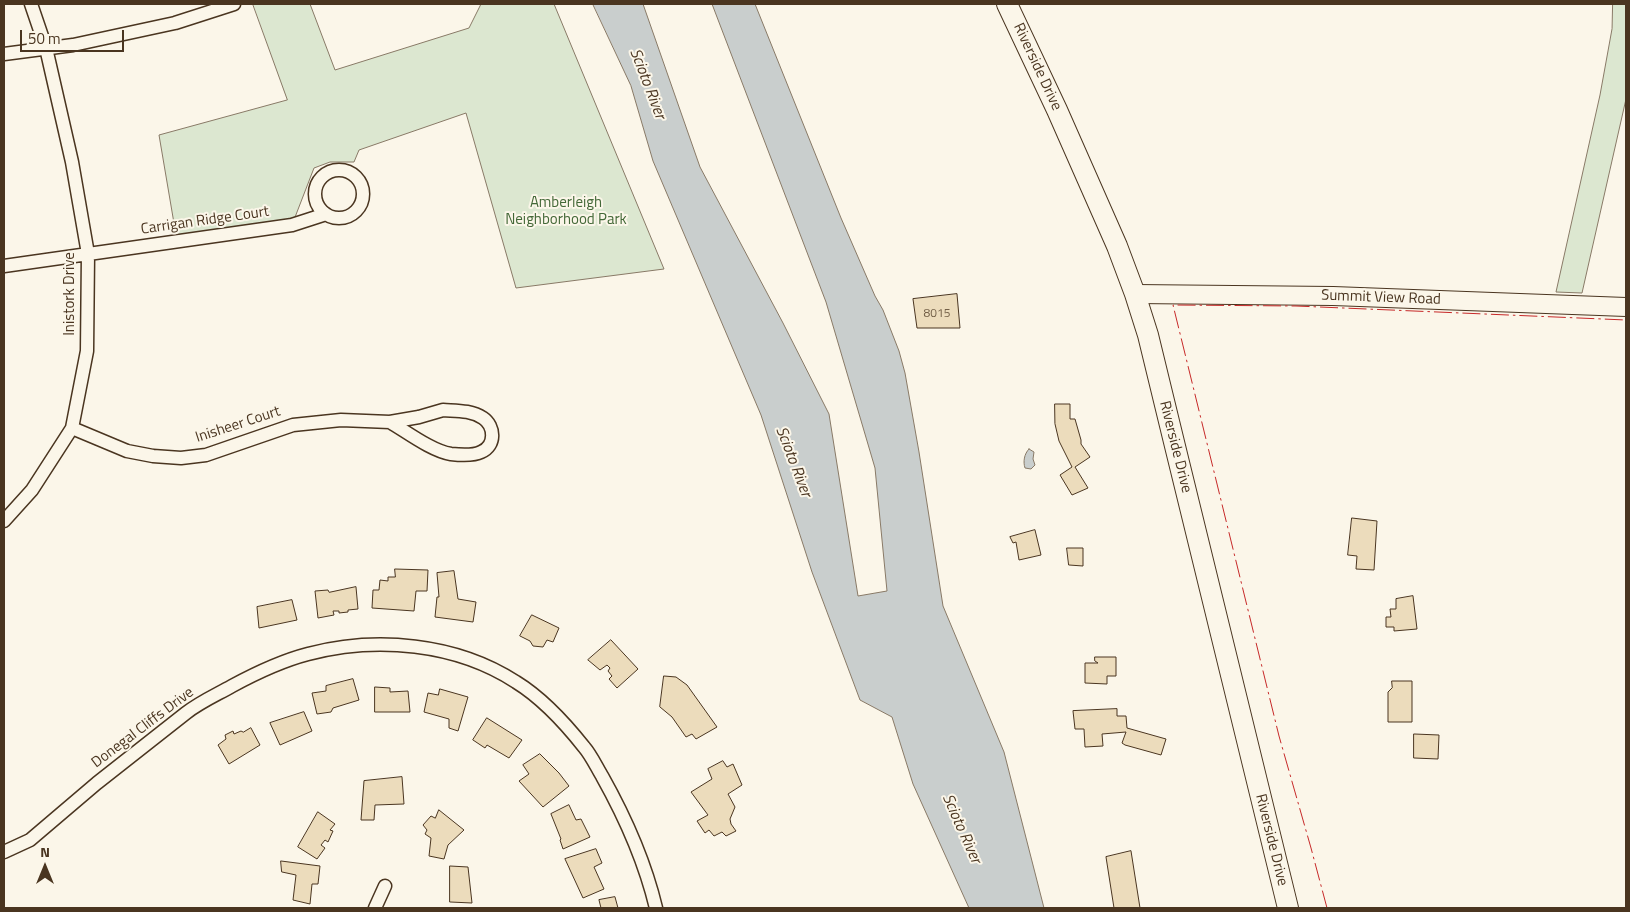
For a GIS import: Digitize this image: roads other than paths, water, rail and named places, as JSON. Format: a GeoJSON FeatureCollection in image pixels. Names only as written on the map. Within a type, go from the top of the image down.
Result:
{"type":"FeatureCollection","features":[{"type":"Feature","properties":{"kind":"main road","name":"Riverside Drive"},"geometry":{"type":"LineString","coordinates":[[1007,4],[1057,110],[1117,246],[1148,335],[1288,908]]}},
{"type":"Feature","properties":{"kind":"street","name":"Inistork Drive"},"geometry":{"type":"LineString","coordinates":[[4,521],[32,490],[72,428],[86,351],[88,254],[72,162],[46,48],[31,4]]}},
{"type":"Feature","properties":{"kind":"street"},"geometry":{"type":"LineString","coordinates":[[4,54],[73,45],[175,23],[234,4]]}},
{"type":"Feature","properties":{"kind":"street","name":"Carrigan Ridge Court"},"geometry":{"type":"LineString","coordinates":[[4,266],[292,225],[326,214]]}},
{"type":"Feature","properties":{"kind":"street","name":"Summit View Road"},"geometry":{"type":"LineString","coordinates":[[1135,294],[1333,296],[1626,307]]}},
{"type":"Feature","properties":{"kind":"street","name":"Inisheer Court"},"geometry":{"type":"LineString","coordinates":[[72,428],[127,451],[153,456],[180,458],[206,455],[293,425],[341,420],[390,422],[419,417],[443,410],[468,412],[482,418],[490,424],[493,434],[490,445],[482,452],[468,455],[450,454],[433,447],[390,422]]}},
{"type":"Feature","properties":{"kind":"street","name":"Donegal Cliffs Drive"},"geometry":{"type":"LineString","coordinates":[[4,852],[30,840],[166,727],[193,708],[246,678],[272,666],[309,653],[346,646],[413,646],[463,657],[490,668],[516,682],[549,709],[585,748],[622,810],[656,908]]}},
{"type":"Feature","properties":{"kind":"street"},"geometry":{"type":"LineString","coordinates":[[376,908],[385,886]]}},
{"type":"Feature","properties":{"kind":"water","name":"Scioto River"},"geometry":{"type":"Polygon","coordinates":[[[593,4],[643,4],[700,167],[829,414],[858,596],[887,591],[875,468],[826,302],[712,4],[755,4],[841,218],[883,310],[899,351],[905,373],[919,452],[943,606],[1004,752],[1044,908],[969,908],[913,784],[892,717],[860,700],[812,572],[761,415],[653,161],[631,86],[593,4]]]}},
{"type":"Feature","properties":{"kind":"water"},"geometry":{"type":"Polygon","coordinates":[[[1029,449],[1034,452],[1033,459],[1035,465],[1031,469],[1025,468],[1024,463],[1029,449]]]}},
{"type":"Feature","properties":{"kind":"park label","name":"Amberleigh Neighborhood Park"},"geometry":{"type":"Point","coordinates":[566,212]}}]}
